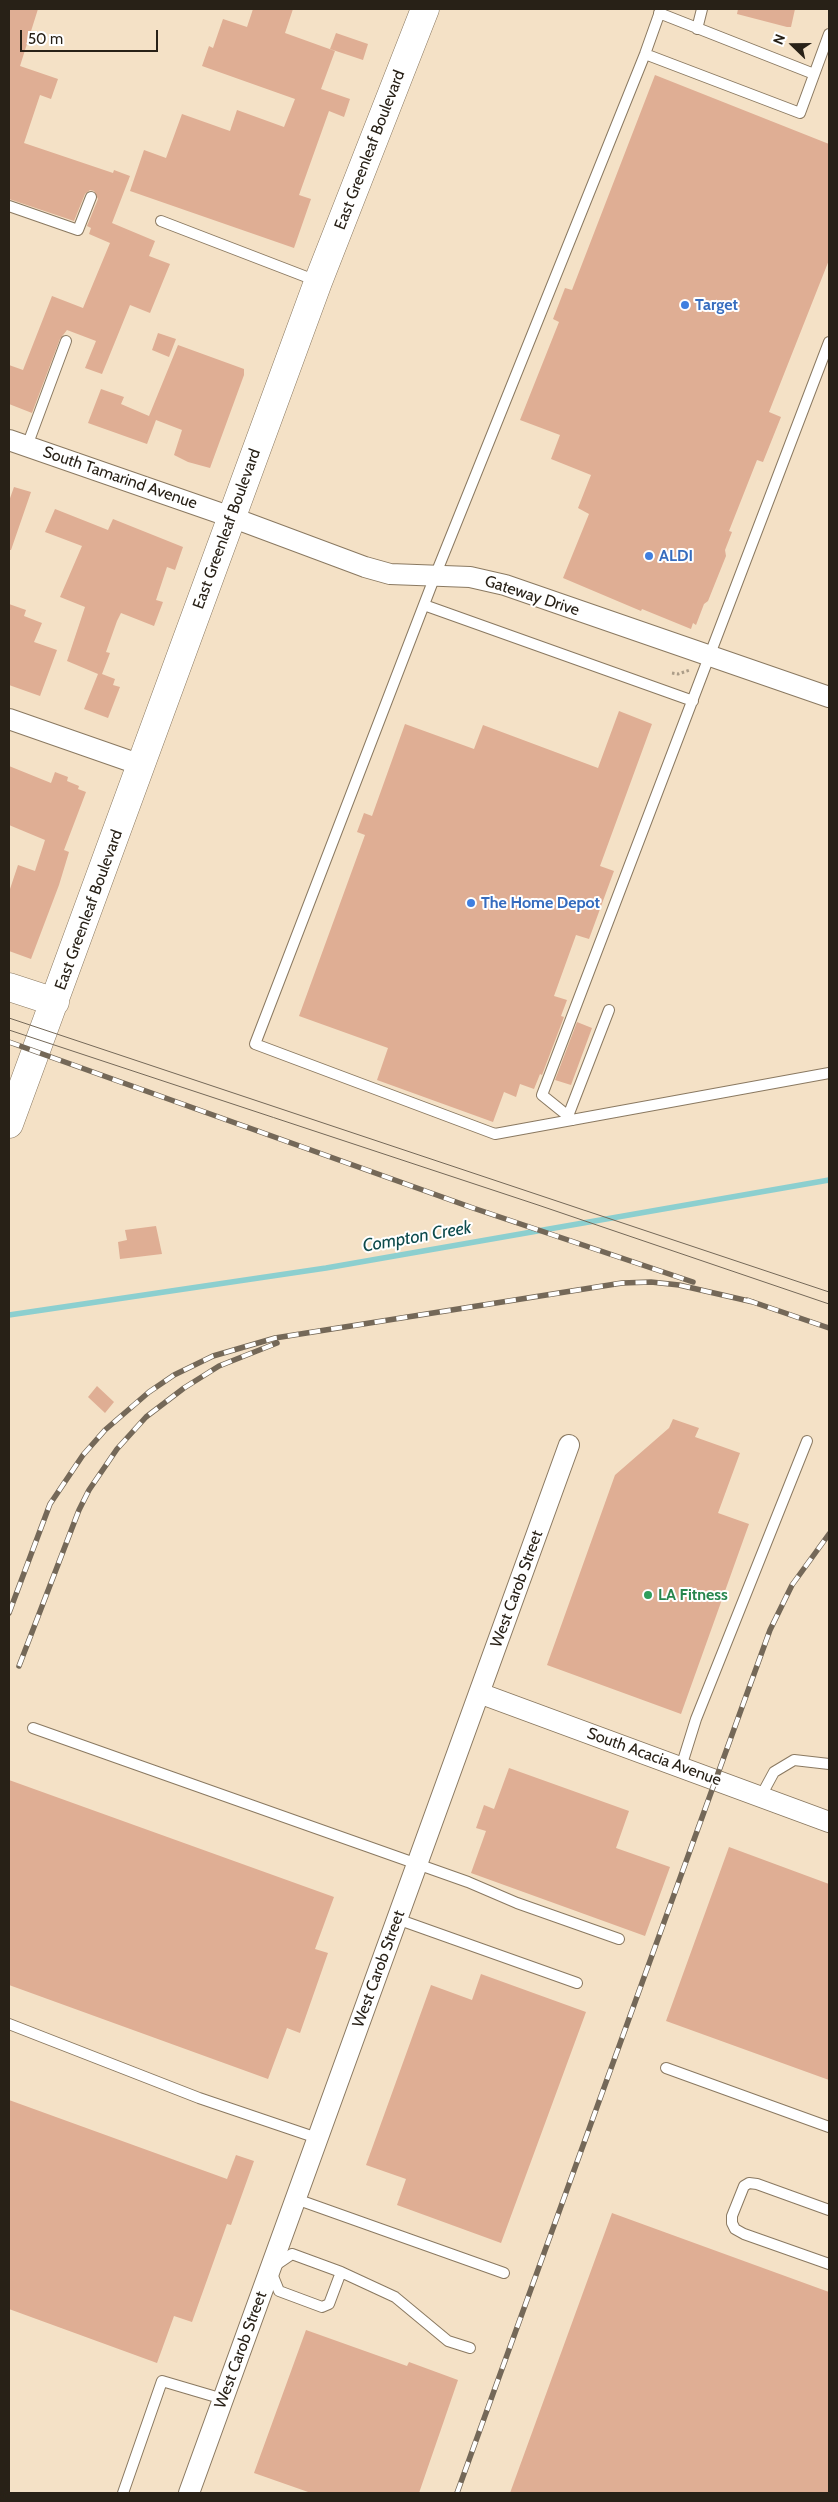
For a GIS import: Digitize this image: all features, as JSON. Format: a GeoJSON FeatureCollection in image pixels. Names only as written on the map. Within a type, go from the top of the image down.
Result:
{"type":"FeatureCollection","features":[{"type":"Feature","properties":{"kind":"street","name":"East Greenleaf Boulevard"},"geometry":{"type":"LineString","coordinates":[[9,1124],[17,1077],[36,1051],[55,1002],[318,282],[425,9]]}},
{"type":"Feature","properties":{"kind":"street","name":"South Tamarind Avenue"},"geometry":{"type":"LineString","coordinates":[[18,443],[231,517]]}},
{"type":"Feature","properties":{"kind":"street","name":"Gateway Drive"},"geometry":{"type":"LineString","coordinates":[[231,517],[365,567],[390,574],[470,577],[504,585],[829,696]]}},
{"type":"Feature","properties":{"kind":"street"},"geometry":{"type":"LineString","coordinates":[[9,719],[142,765]]}},
{"type":"Feature","properties":{"kind":"street"},"geometry":{"type":"LineString","coordinates":[[9,987],[55,1002]]}},
{"type":"Feature","properties":{"kind":"street","name":"West Carob Street"},"geometry":{"type":"LineString","coordinates":[[189,2493],[569,1446]]}},
{"type":"Feature","properties":{"kind":"street","name":"South Acacia Avenue"},"geometry":{"type":"LineString","coordinates":[[479,1692],[829,1822]]}},
{"type":"Feature","properties":{"kind":"lane"},"geometry":{"type":"LineString","coordinates":[[697,28],[702,9]]}},
{"type":"Feature","properties":{"kind":"lane"},"geometry":{"type":"LineString","coordinates":[[814,74],[697,28],[660,11],[645,54],[435,576],[255,1044],[495,1134],[570,1118],[829,1074]]}},
{"type":"Feature","properties":{"kind":"lane"},"geometry":{"type":"LineString","coordinates":[[645,54],[800,113],[829,34]]}},
{"type":"Feature","properties":{"kind":"lane"},"geometry":{"type":"LineString","coordinates":[[9,206],[78,230],[91,197]]}},
{"type":"Feature","properties":{"kind":"lane"},"geometry":{"type":"LineString","coordinates":[[161,221],[318,282]]}},
{"type":"Feature","properties":{"kind":"lane"},"geometry":{"type":"LineString","coordinates":[[18,443],[66,341]]}},
{"type":"Feature","properties":{"kind":"lane"},"geometry":{"type":"LineString","coordinates":[[570,1118],[542,1095],[829,342]]}},
{"type":"Feature","properties":{"kind":"lane"},"geometry":{"type":"LineString","coordinates":[[424,605],[693,701]]}},
{"type":"Feature","properties":{"kind":"lane"},"geometry":{"type":"LineString","coordinates":[[570,1118],[610,1010]]}},
{"type":"Feature","properties":{"kind":"lane"},"geometry":{"type":"LineString","coordinates":[[681,1767],[696,1719],[807,1441]]}},
{"type":"Feature","properties":{"kind":"lane"},"geometry":{"type":"LineString","coordinates":[[34,1728],[468,1882],[517,1903],[620,1940]]}},
{"type":"Feature","properties":{"kind":"lane"},"geometry":{"type":"LineString","coordinates":[[761,1796],[774,1772],[794,1760],[829,1764]]}},
{"type":"Feature","properties":{"kind":"lane"},"geometry":{"type":"LineString","coordinates":[[397,1919],[578,1983]]}},
{"type":"Feature","properties":{"kind":"lane"},"geometry":{"type":"LineString","coordinates":[[9,2024],[199,2098],[317,2138]]}},
{"type":"Feature","properties":{"kind":"lane"},"geometry":{"type":"LineString","coordinates":[[666,2068],[829,2127]]}},
{"type":"Feature","properties":{"kind":"lane"},"geometry":{"type":"LineString","coordinates":[[829,2210],[757,2184],[749,2183],[744,2186],[732,2216],[732,2223],[735,2229],[744,2234],[829,2264]]}},
{"type":"Feature","properties":{"kind":"lane"},"geometry":{"type":"LineString","coordinates":[[296,2198],[504,2273]]}},
{"type":"Feature","properties":{"kind":"lane"},"geometry":{"type":"LineString","coordinates":[[341,2272],[329,2304],[322,2307],[279,2291],[270,2269],[292,2254],[341,2272],[395,2297],[448,2340],[470,2348]]}},
{"type":"Feature","properties":{"kind":"lane"},"geometry":{"type":"LineString","coordinates":[[123,2493],[162,2381],[223,2398]]}},
{"type":"Feature","properties":{"kind":"path"},"geometry":{"type":"LineString","coordinates":[[674,667],[671,674],[690,670]]}},
{"type":"Feature","properties":{"kind":"building"},"geometry":{"type":"Polygon","coordinates":[[[9,9],[38,9],[20,66],[58,79],[51,99],[40,95],[24,143],[113,173],[114,170],[130,176],[112,223],[155,241],[149,256],[170,264],[150,313],[130,305],[102,374],[85,368],[96,341],[67,330],[60,339],[32,413],[9,404],[9,365],[23,370],[52,296],[83,308],[110,243],[89,234],[91,228],[87,226],[98,199],[94,191],[90,190],[85,194],[74,221],[9,199],[9,9]]]}},
{"type":"Feature","properties":{"kind":"building"},"geometry":{"type":"Polygon","coordinates":[[[253,9],[293,9],[285,33],[335,51],[321,89],[350,99],[344,117],[329,111],[299,195],[311,199],[294,248],[130,191],[144,150],[166,158],[182,114],[230,131],[237,110],[284,127],[295,99],[202,66],[209,46],[213,48],[223,19],[247,27],[253,9]]]}},
{"type":"Feature","properties":{"kind":"building"},"geometry":{"type":"Polygon","coordinates":[[[738,9],[795,9],[791,27],[787,27],[737,14],[738,9]]]}},
{"type":"Feature","properties":{"kind":"building"},"geometry":{"type":"Polygon","coordinates":[[[336,33],[368,44],[363,60],[330,49],[336,33]]]}},
{"type":"Feature","properties":{"kind":"building","name":"Target"},"geometry":{"type":"Polygon","coordinates":[[[655,75],[829,144],[829,260],[769,412],[781,417],[763,462],[757,460],[729,531],[732,532],[725,550],[726,556],[708,601],[704,604],[696,625],[693,623],[691,629],[642,609],[641,611],[563,578],[589,514],[578,508],[591,475],[551,459],[560,435],[520,420],[559,322],[553,319],[565,288],[572,290],[655,75]]]}},
{"type":"Feature","properties":{"kind":"building"},"geometry":{"type":"Polygon","coordinates":[[[158,333],[176,339],[169,357],[152,350],[158,333]]]}},
{"type":"Feature","properties":{"kind":"building"},"geometry":{"type":"Polygon","coordinates":[[[178,345],[244,369],[244,375],[210,468],[188,462],[174,455],[182,430],[156,420],[147,444],[88,423],[101,389],[124,397],[121,404],[149,416],[178,345]]]}},
{"type":"Feature","properties":{"kind":"building"},"geometry":{"type":"Polygon","coordinates":[[[14,487],[31,492],[11,550],[9,550],[9,501],[14,487]]]}},
{"type":"Feature","properties":{"kind":"building"},"geometry":{"type":"Polygon","coordinates":[[[55,509],[108,530],[113,519],[183,547],[175,570],[167,567],[156,600],[163,602],[154,626],[121,613],[117,621],[106,652],[110,653],[102,674],[115,679],[113,685],[120,687],[108,718],[84,709],[98,674],[67,661],[85,607],[60,597],[82,546],[45,532],[55,509]]]}},
{"type":"Feature","properties":{"kind":"building"},"geometry":{"type":"Polygon","coordinates":[[[9,604],[26,610],[24,616],[42,623],[34,642],[57,650],[40,696],[9,685],[9,604]]]}},
{"type":"Feature","properties":{"kind":"building","name":"The Home Depot"},"geometry":{"type":"Polygon","coordinates":[[[619,711],[652,724],[600,866],[614,871],[589,939],[576,935],[554,996],[567,1000],[561,1016],[564,1017],[542,1075],[540,1074],[534,1089],[520,1084],[516,1097],[504,1092],[493,1122],[377,1080],[388,1048],[299,1016],[365,835],[357,832],[364,813],[372,816],[405,724],[474,749],[483,725],[598,768],[619,711]]]}},
{"type":"Feature","properties":{"kind":"building"},"geometry":{"type":"Polygon","coordinates":[[[9,766],[51,783],[55,772],[68,777],[67,781],[79,786],[78,789],[86,792],[64,850],[69,852],[59,885],[31,959],[9,951],[9,892],[18,865],[35,871],[45,840],[9,825],[9,766]]]}},
{"type":"Feature","properties":{"kind":"building"},"geometry":{"type":"Polygon","coordinates":[[[577,1022],[592,1028],[571,1085],[555,1080],[577,1022]]]}},
{"type":"Feature","properties":{"kind":"building"},"geometry":{"type":"Polygon","coordinates":[[[156,1226],[162,1254],[120,1259],[118,1242],[127,1240],[125,1230],[156,1226]]]}},
{"type":"Feature","properties":{"kind":"building"},"geometry":{"type":"Polygon","coordinates":[[[97,1386],[114,1402],[105,1413],[88,1397],[97,1386]]]}},
{"type":"Feature","properties":{"kind":"building","name":"LA Fitness"},"geometry":{"type":"Polygon","coordinates":[[[673,1419],[699,1428],[695,1437],[740,1453],[718,1513],[749,1524],[681,1714],[547,1665],[615,1475],[669,1428],[673,1419]]]}},
{"type":"Feature","properties":{"kind":"building"},"geometry":{"type":"Polygon","coordinates":[[[509,1768],[629,1811],[616,1848],[670,1867],[645,1936],[471,1873],[486,1831],[476,1828],[484,1805],[494,1809],[509,1768]]]}},
{"type":"Feature","properties":{"kind":"building"},"geometry":{"type":"Polygon","coordinates":[[[9,1780],[334,1897],[315,1949],[328,1953],[300,2033],[287,2028],[268,2079],[9,1985],[9,1780]]]}},
{"type":"Feature","properties":{"kind":"building"},"geometry":{"type":"Polygon","coordinates":[[[729,1847],[829,1884],[829,2080],[666,2021],[729,1847]]]}},
{"type":"Feature","properties":{"kind":"building"},"geometry":{"type":"Polygon","coordinates":[[[481,1974],[586,2012],[501,2243],[397,2205],[406,2179],[366,2165],[431,1985],[472,2000],[481,1974]]]}},
{"type":"Feature","properties":{"kind":"building"},"geometry":{"type":"Polygon","coordinates":[[[9,2100],[227,2179],[236,2155],[254,2161],[231,2225],[227,2224],[192,2322],[174,2316],[157,2363],[9,2309],[9,2100]]]}},
{"type":"Feature","properties":{"kind":"building"},"geometry":{"type":"Polygon","coordinates":[[[612,2213],[829,2292],[829,2493],[510,2493],[612,2213]]]}},
{"type":"Feature","properties":{"kind":"building"},"geometry":{"type":"Polygon","coordinates":[[[306,2330],[407,2366],[409,2362],[458,2380],[419,2493],[311,2493],[254,2473],[306,2330]]]}},
{"type":"Feature","properties":{"kind":"waterway","name":"Compton Creek"},"geometry":{"type":"LineString","coordinates":[[9,1315],[326,1268],[829,1180]]}},
{"type":"Feature","properties":{"kind":"tram line"},"geometry":{"type":"LineString","coordinates":[[9,1018],[829,1292]]}},
{"type":"Feature","properties":{"kind":"tram line"},"geometry":{"type":"LineString","coordinates":[[9,1030],[538,1205],[829,1304]]}},
{"type":"Feature","properties":{"kind":"railway"},"geometry":{"type":"LineString","coordinates":[[9,1042],[473,1208],[693,1282]]}},
{"type":"Feature","properties":{"kind":"railway"},"geometry":{"type":"LineString","coordinates":[[9,1613],[50,1504],[83,1455],[105,1430],[149,1392],[174,1375],[213,1356],[275,1338],[622,1283],[651,1282],[679,1285],[753,1302]]}},
{"type":"Feature","properties":{"kind":"railway"},"geometry":{"type":"LineString","coordinates":[[747,1300],[829,1328]]}},
{"type":"Feature","properties":{"kind":"railway"},"geometry":{"type":"LineString","coordinates":[[19,1666],[79,1510],[89,1490],[117,1449],[146,1417],[184,1388],[219,1366],[277,1343]]}},
{"type":"Feature","properties":{"kind":"railway"},"geometry":{"type":"LineString","coordinates":[[457,2493],[770,1630],[792,1585],[829,1534]]}},
{"type":"Feature","properties":{"kind":"place","name":"Target"},"geometry":{"type":"Point","coordinates":[685,305]}},
{"type":"Feature","properties":{"kind":"place","name":"ALDI"},"geometry":{"type":"Point","coordinates":[649,556]}},
{"type":"Feature","properties":{"kind":"place","name":"The Home Depot"},"geometry":{"type":"Point","coordinates":[471,903]}},
{"type":"Feature","properties":{"kind":"place","name":"LA Fitness"},"geometry":{"type":"Point","coordinates":[648,1595]}}]}
